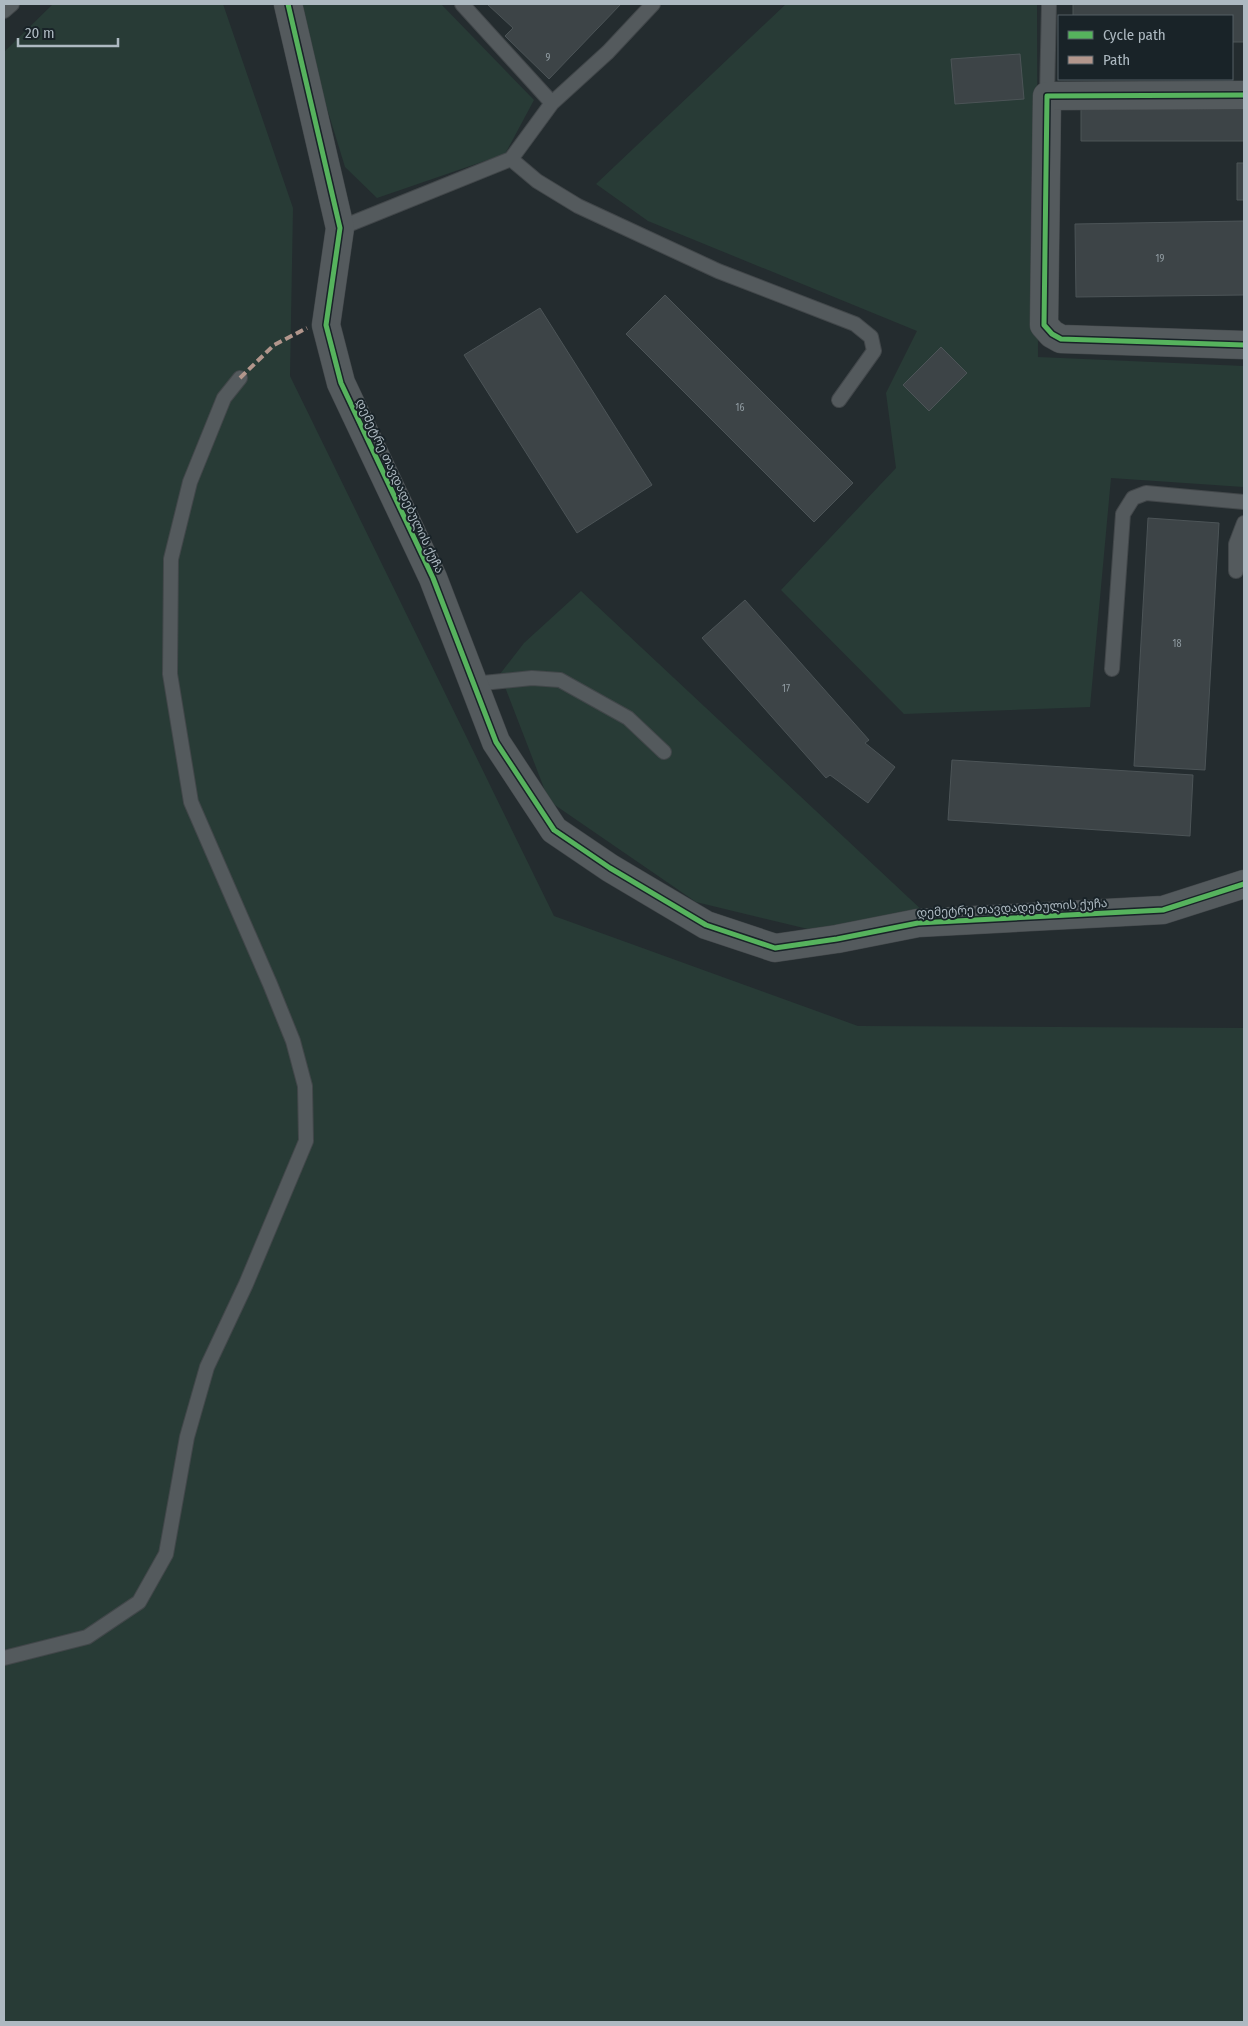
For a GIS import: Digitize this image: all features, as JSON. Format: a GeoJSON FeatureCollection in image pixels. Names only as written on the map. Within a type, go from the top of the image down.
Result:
{"type":"FeatureCollection","features":[{"type":"Feature","properties":{"kind":"street","name":"დემეტრე თავდადებულის ქუჩა"},"geometry":{"type":"LineString","coordinates":[[288,4],[340,228],[316,327],[432,578],[496,742],[554,830],[610,868],[706,926],[775,948],[837,939],[918,923],[1163,910],[1244,884]]}},
{"type":"Feature","properties":{"kind":"street"},"geometry":{"type":"LineString","coordinates":[[1244,95],[1047,96],[1044,325],[1052,334],[1061,339],[1244,345]]}},
{"type":"Feature","properties":{"kind":"lane"},"geometry":{"type":"LineString","coordinates":[[4,11],[12,4]]}},
{"type":"Feature","properties":{"kind":"lane"},"geometry":{"type":"LineString","coordinates":[[462,4],[552,103]]}},
{"type":"Feature","properties":{"kind":"lane"},"geometry":{"type":"LineString","coordinates":[[340,228],[511,159],[552,103],[608,52],[653,4]]}},
{"type":"Feature","properties":{"kind":"lane"},"geometry":{"type":"LineString","coordinates":[[1047,96],[1049,4]]}},
{"type":"Feature","properties":{"kind":"lane"},"geometry":{"type":"LineString","coordinates":[[511,159],[536,181],[578,206],[718,272],[855,324],[871,337],[874,351],[839,400]]}},
{"type":"Feature","properties":{"kind":"lane"},"geometry":{"type":"LineString","coordinates":[[4,1658],[88,1638],[139,1602],[166,1554],[187,1437],[206,1367],[246,1284],[306,1140],[305,1086],[292,1041],[270,984],[191,802],[170,674],[171,559],[190,482],[224,398],[240,378]]}},
{"type":"Feature","properties":{"kind":"lane"},"geometry":{"type":"LineString","coordinates":[[1112,669],[1123,514],[1133,498],[1146,493],[1244,502]]}},
{"type":"Feature","properties":{"kind":"lane"},"geometry":{"type":"LineString","coordinates":[[1236,571],[1236,544],[1244,523]]}},
{"type":"Feature","properties":{"kind":"lane"},"geometry":{"type":"LineString","coordinates":[[474,684],[532,678],[560,680],[628,718],[664,752]]}},
{"type":"Feature","properties":{"kind":"green space"},"geometry":{"type":"Polygon","coordinates":[[[53,4],[223,4],[293,208],[290,376],[554,916],[858,1026],[1244,1028],[1244,2022],[4,2022],[4,52],[53,4]]]}},
{"type":"Feature","properties":{"kind":"green space"},"geometry":{"type":"Polygon","coordinates":[[[295,4],[441,4],[534,100],[505,154],[377,198],[345,167],[295,4]]]}},
{"type":"Feature","properties":{"kind":"green space"},"geometry":{"type":"Polygon","coordinates":[[[786,4],[1037,4],[1038,357],[1244,366],[1244,487],[1111,478],[1090,707],[904,714],[781,590],[896,468],[886,393],[917,331],[648,221],[596,184],[786,4]]]}},
{"type":"Feature","properties":{"kind":"green space"},"geometry":{"type":"Polygon","coordinates":[[[581,591],[925,913],[808,929],[696,902],[549,801],[500,674],[524,643],[581,591]]]}},
{"type":"Feature","properties":{"kind":"building"},"geometry":{"type":"Polygon","coordinates":[[[487,4],[621,4],[549,79],[505,36],[513,28],[487,4]]]}},
{"type":"Feature","properties":{"kind":"building"},"geometry":{"type":"Polygon","coordinates":[[[1073,4],[1244,4],[1244,42],[1233,42],[1233,15],[1073,15],[1073,4]]]}},
{"type":"Feature","properties":{"kind":"building"},"geometry":{"type":"Polygon","coordinates":[[[1020,54],[1024,99],[955,104],[951,59],[1020,54]]]}},
{"type":"Feature","properties":{"kind":"building"},"geometry":{"type":"Polygon","coordinates":[[[1081,107],[1244,108],[1244,141],[1081,141],[1081,107]]]}},
{"type":"Feature","properties":{"kind":"building"},"geometry":{"type":"Polygon","coordinates":[[[1237,163],[1244,163],[1244,200],[1237,200],[1237,163]]]}},
{"type":"Feature","properties":{"kind":"building"},"geometry":{"type":"Polygon","coordinates":[[[1244,221],[1244,295],[1076,297],[1075,224],[1244,221]]]}},
{"type":"Feature","properties":{"kind":"building"},"geometry":{"type":"Polygon","coordinates":[[[665,295],[853,483],[814,522],[626,334],[665,295]]]}},
{"type":"Feature","properties":{"kind":"building"},"geometry":{"type":"Polygon","coordinates":[[[540,308],[652,485],[577,533],[464,355],[540,308]]]}},
{"type":"Feature","properties":{"kind":"building"},"geometry":{"type":"Polygon","coordinates":[[[941,347],[967,373],[929,411],[903,385],[941,347]]]}},
{"type":"Feature","properties":{"kind":"building"},"geometry":{"type":"Polygon","coordinates":[[[1148,518],[1219,523],[1205,770],[1134,766],[1148,518]]]}},
{"type":"Feature","properties":{"kind":"building"},"geometry":{"type":"Polygon","coordinates":[[[745,600],[869,740],[865,743],[895,767],[868,803],[830,775],[826,778],[702,638],[745,600]]]}},
{"type":"Feature","properties":{"kind":"building"},"geometry":{"type":"Polygon","coordinates":[[[952,760],[1193,775],[1190,836],[948,820],[952,760]]]}},
{"type":"Feature","properties":{"kind":"marked path"},"geometry":{"type":"LineString","coordinates":[[240,378],[274,345],[307,328]]}},
{"type":"Feature","properties":{"kind":"cycle path"},"geometry":{"type":"LineString","coordinates":[[288,4],[340,228],[326,325],[341,383],[433,578],[496,742],[554,830],[610,868],[706,925],[775,948],[837,939],[918,923],[1163,910],[1244,884]]}},
{"type":"Feature","properties":{"kind":"cycle path"},"geometry":{"type":"LineString","coordinates":[[1244,95],[1047,96],[1044,325],[1052,334],[1061,339],[1244,345]]}}]}
